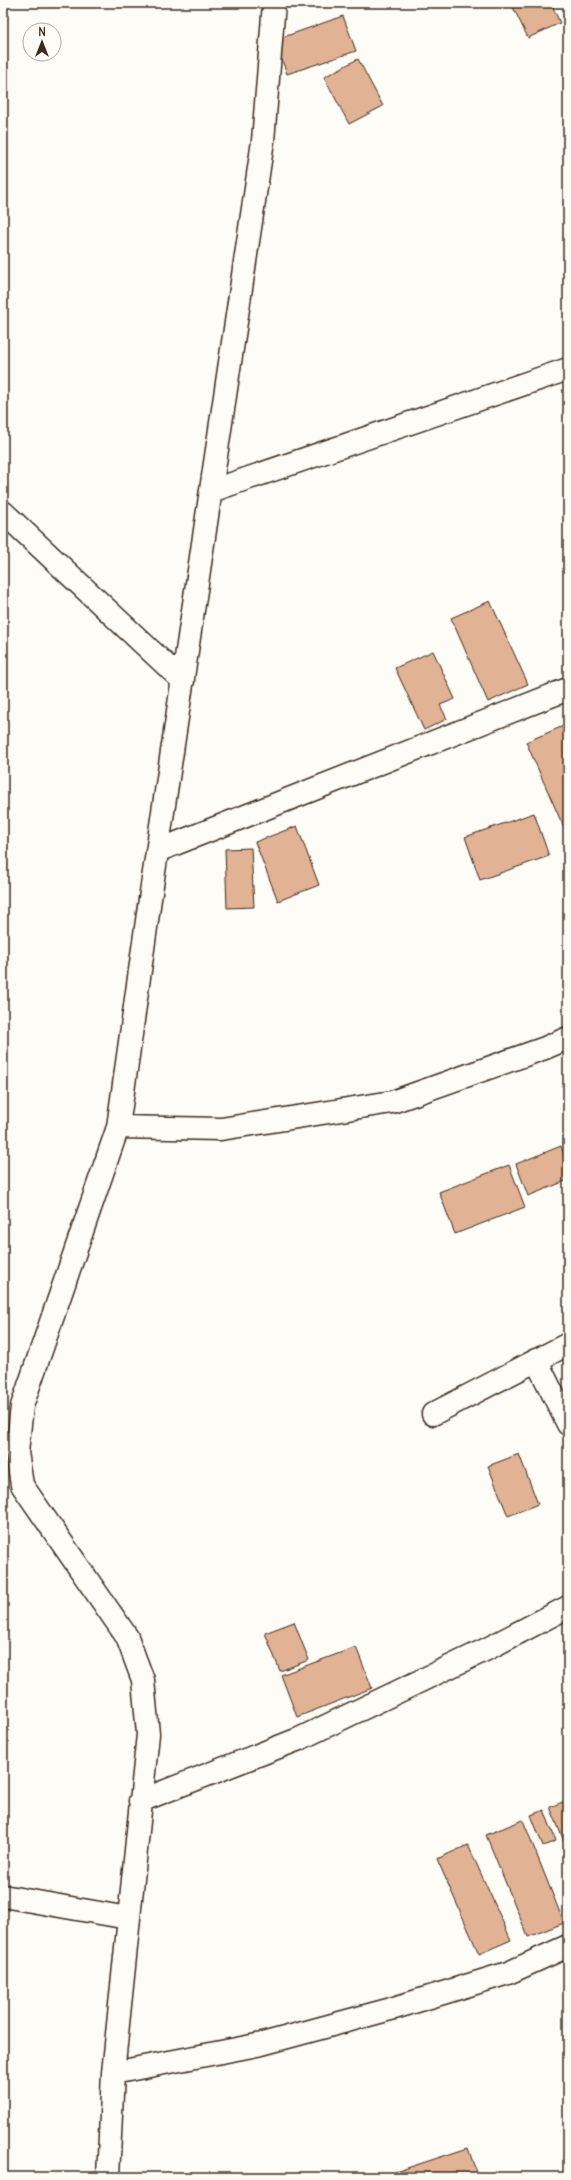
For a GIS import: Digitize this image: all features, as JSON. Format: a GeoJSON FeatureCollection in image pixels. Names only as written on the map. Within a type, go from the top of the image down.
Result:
{"type":"FeatureCollection","features":[{"type":"Feature","properties":{"kind":"street"},"geometry":{"type":"LineString","coordinates":[[108,2177],[113,2073],[148,1734],[143,1680],[127,1637],[22,1485],[10,1451],[22,1406],[118,1127],[157,851],[264,141],[274,3]]}},
{"type":"Feature","properties":{"kind":"street"},"geometry":{"type":"LineString","coordinates":[[211,491],[568,369]]}},
{"type":"Feature","properties":{"kind":"street"},"geometry":{"type":"LineString","coordinates":[[3,512],[183,681]]}},
{"type":"Feature","properties":{"kind":"street"},"geometry":{"type":"LineString","coordinates":[[157,851],[568,689]]}},
{"type":"Feature","properties":{"kind":"street"},"geometry":{"type":"LineString","coordinates":[[118,1127],[220,1129],[392,1102],[545,1048],[568,1038]]}},
{"type":"Feature","properties":{"kind":"street"},"geometry":{"type":"LineString","coordinates":[[433,1414],[568,1344]]}},
{"type":"Feature","properties":{"kind":"street"},"geometry":{"type":"LineString","coordinates":[[536,1360],[568,1424]]}},
{"type":"Feature","properties":{"kind":"street"},"geometry":{"type":"LineString","coordinates":[[140,1801],[299,1739],[487,1649],[568,1606]]}},
{"type":"Feature","properties":{"kind":"street"},"geometry":{"type":"LineString","coordinates":[[3,1896],[128,1918]]}},
{"type":"Feature","properties":{"kind":"street"},"geometry":{"type":"LineString","coordinates":[[113,2073],[262,2044],[391,2009],[508,1973],[568,1946]]}},
{"type":"Feature","properties":{"kind":"building"},"geometry":{"type":"Polygon","coordinates":[[[511,3],[551,3],[560,23],[528,38],[511,3]]]}},
{"type":"Feature","properties":{"kind":"building"},"geometry":{"type":"Polygon","coordinates":[[[343,16],[356,51],[287,74],[275,40],[343,16]]]}},
{"type":"Feature","properties":{"kind":"building"},"geometry":{"type":"Polygon","coordinates":[[[358,59],[383,106],[349,124],[324,77],[358,59]]]}},
{"type":"Feature","properties":{"kind":"building"},"geometry":{"type":"Polygon","coordinates":[[[490,601],[528,684],[488,702],[451,618],[490,601]]]}},
{"type":"Feature","properties":{"kind":"building"},"geometry":{"type":"Polygon","coordinates":[[[433,651],[455,699],[440,705],[447,719],[424,730],[395,668],[433,651]]]}},
{"type":"Feature","properties":{"kind":"building"},"geometry":{"type":"Polygon","coordinates":[[[568,724],[568,837],[526,742],[568,724]]]}},
{"type":"Feature","properties":{"kind":"building"},"geometry":{"type":"Polygon","coordinates":[[[534,813],[549,856],[480,880],[465,837],[534,813]]]}},
{"type":"Feature","properties":{"kind":"building"},"geometry":{"type":"Polygon","coordinates":[[[297,826],[319,885],[278,901],[255,842],[297,826]]]}},
{"type":"Feature","properties":{"kind":"building"},"geometry":{"type":"Polygon","coordinates":[[[251,848],[254,907],[227,908],[225,849],[251,848]]]}},
{"type":"Feature","properties":{"kind":"building"},"geometry":{"type":"Polygon","coordinates":[[[561,1146],[568,1165],[568,1180],[528,1196],[516,1164],[561,1146]]]}},
{"type":"Feature","properties":{"kind":"building"},"geometry":{"type":"Polygon","coordinates":[[[509,1165],[525,1207],[455,1234],[439,1192],[509,1165]]]}},
{"type":"Feature","properties":{"kind":"building"},"geometry":{"type":"Polygon","coordinates":[[[519,1454],[538,1504],[508,1516],[488,1466],[519,1454]]]}},
{"type":"Feature","properties":{"kind":"building"},"geometry":{"type":"Polygon","coordinates":[[[294,1622],[309,1660],[280,1671],[265,1633],[294,1622]]]}},
{"type":"Feature","properties":{"kind":"building"},"geometry":{"type":"Polygon","coordinates":[[[356,1647],[372,1688],[297,1717],[281,1675],[356,1647]]]}},
{"type":"Feature","properties":{"kind":"building"},"geometry":{"type":"Polygon","coordinates":[[[563,1802],[568,1815],[568,1851],[550,1807],[563,1802]]]}},
{"type":"Feature","properties":{"kind":"building"},"geometry":{"type":"Polygon","coordinates":[[[544,1810],[556,1841],[543,1846],[531,1815],[544,1810]]]}},
{"type":"Feature","properties":{"kind":"building"},"geometry":{"type":"Polygon","coordinates":[[[523,1820],[564,1923],[528,1937],[486,1835],[523,1820]]]}},
{"type":"Feature","properties":{"kind":"building"},"geometry":{"type":"Polygon","coordinates":[[[468,1845],[511,1940],[479,1954],[437,1859],[468,1845]]]}},
{"type":"Feature","properties":{"kind":"building"},"geometry":{"type":"Polygon","coordinates":[[[468,2148],[478,2177],[396,2177],[395,2172],[468,2148]]]}}]}
